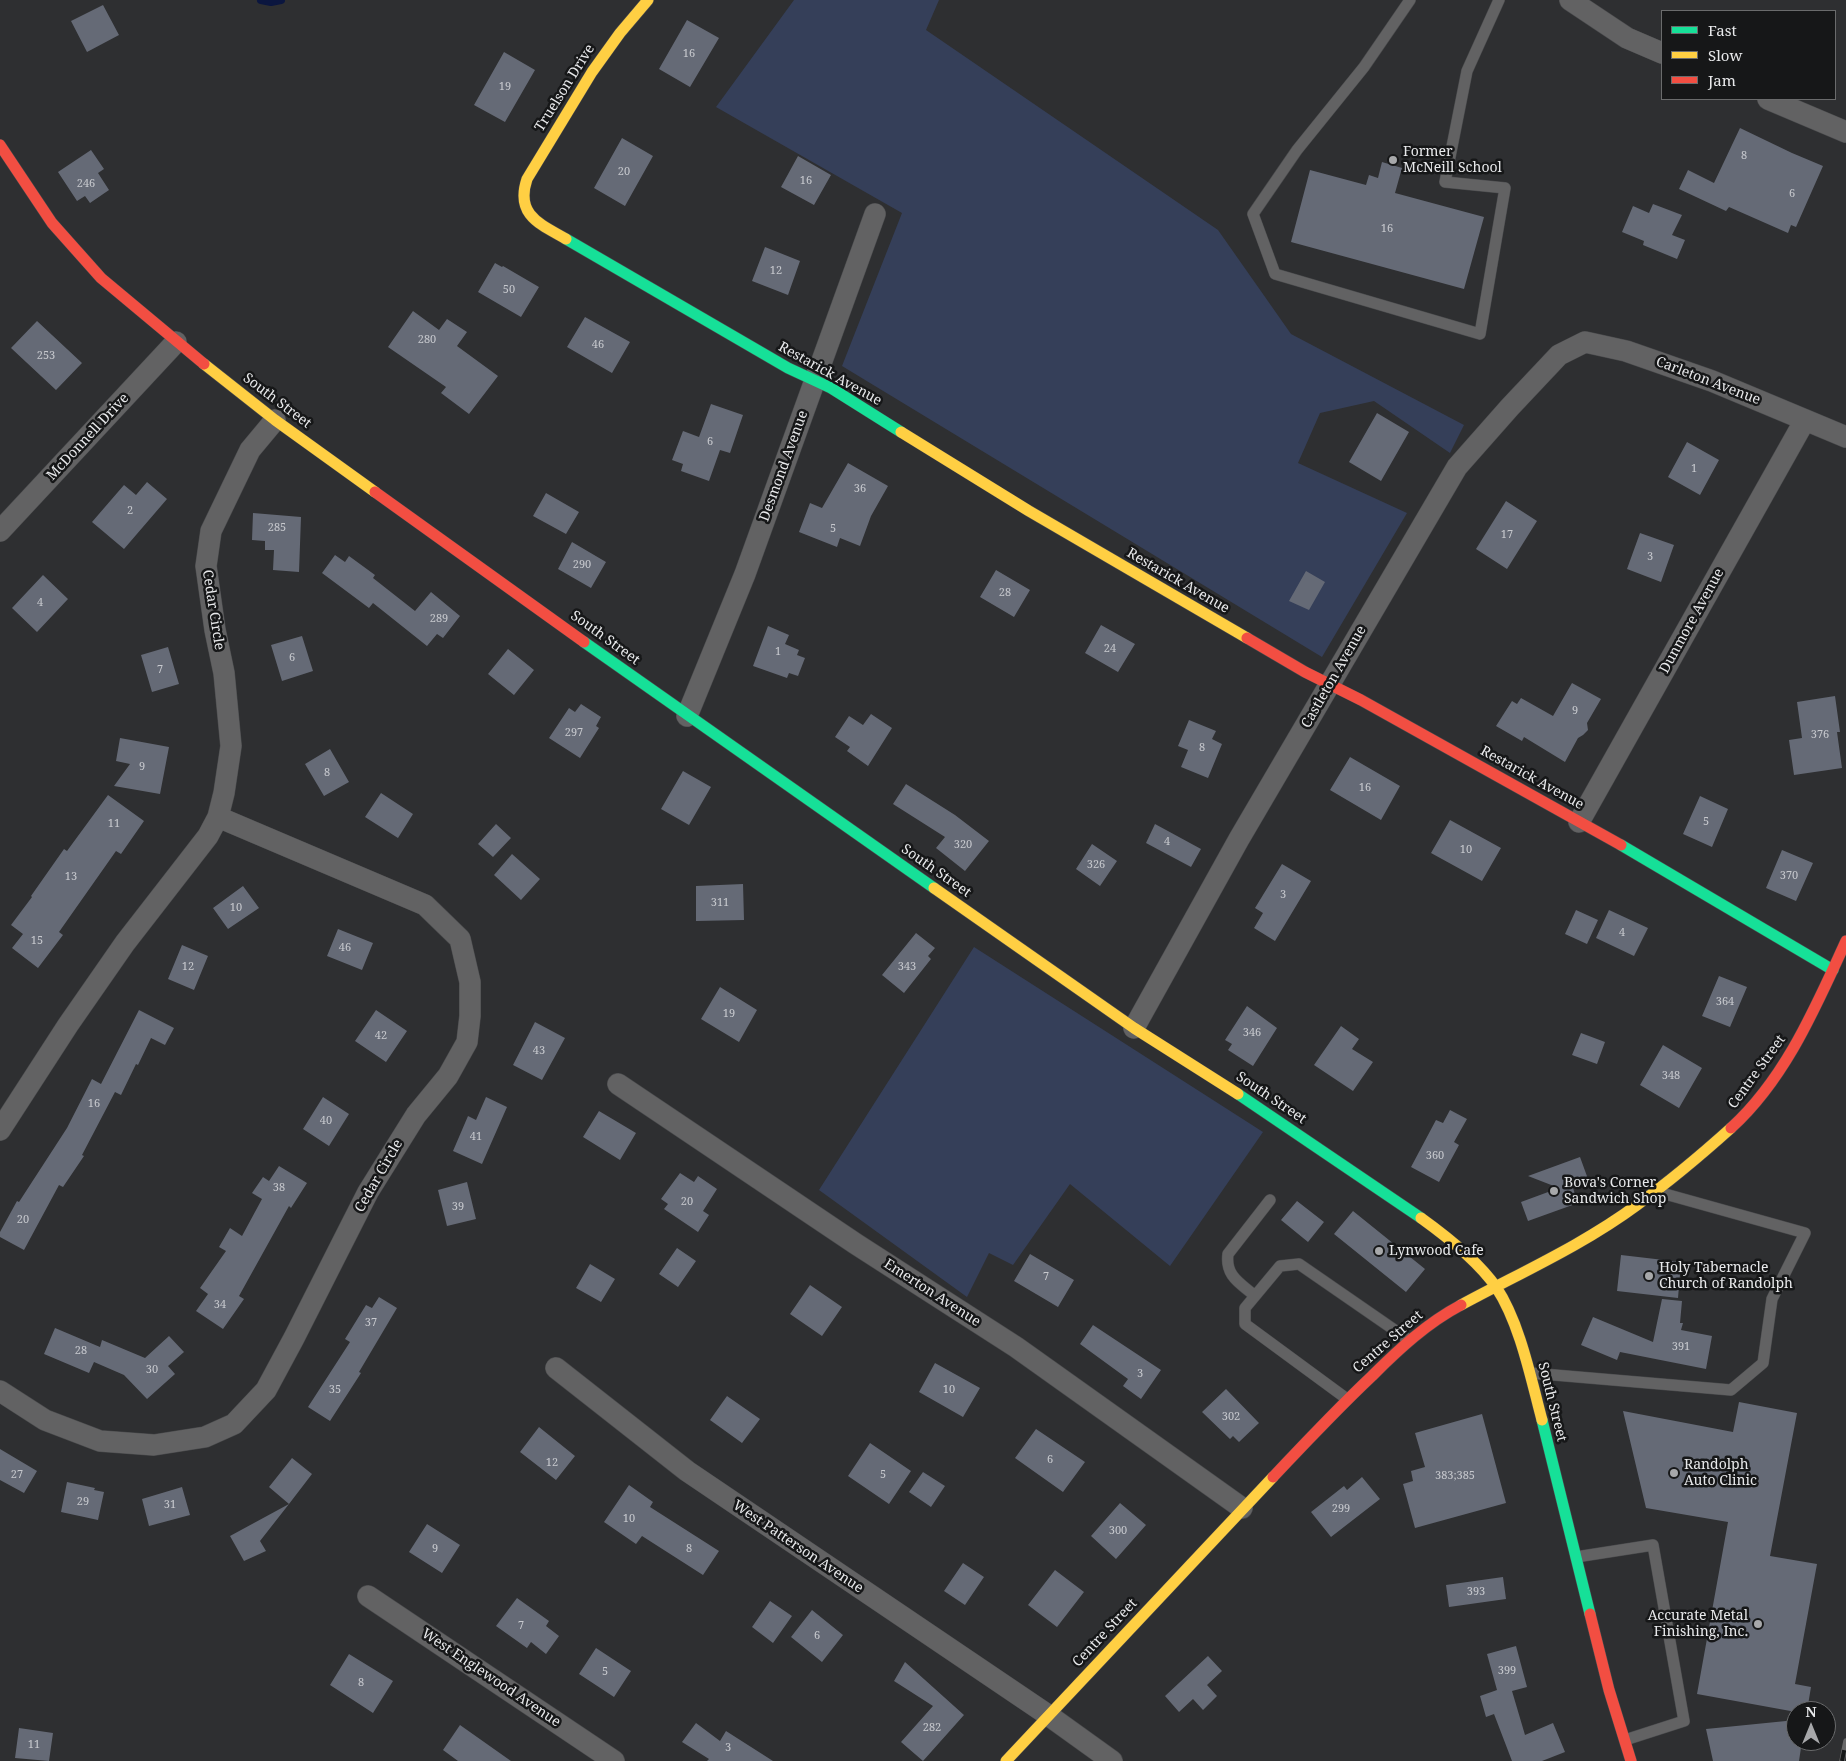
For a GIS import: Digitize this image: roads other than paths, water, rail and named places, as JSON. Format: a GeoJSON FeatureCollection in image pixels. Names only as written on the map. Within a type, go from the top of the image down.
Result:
{"type":"FeatureCollection","features":[{"type":"Feature","properties":{"kind":"main road","name":"Truelson Drive"},"geometry":{"type":"LineString","coordinates":[[523,201],[523,190],[527,179],[592,72],[620,33],[648,0]]}},
{"type":"Feature","properties":{"kind":"main road","name":"South Street"},"geometry":{"type":"LineString","coordinates":[[0,145],[58,230],[102,278],[176,342],[275,420],[687,716],[1134,1028],[1250,1102],[1372,1186],[1409,1209],[1448,1238],[1468,1256],[1496,1287],[1513,1321],[1530,1373],[1609,1690],[1631,1761]]}},
{"type":"Feature","properties":{"kind":"main road","name":"Restarick Avenue"},"geometry":{"type":"LineString","coordinates":[[523,201],[527,212],[535,221],[788,368],[831,388],[1038,516],[1304,672],[1361,700],[1655,864],[1833,970]]}},
{"type":"Feature","properties":{"kind":"main road","name":"Centre Street"},"geometry":{"type":"LineString","coordinates":[[1006,1761],[1242,1508],[1347,1399],[1409,1340],[1446,1313],[1587,1237],[1636,1206],[1654,1190],[1679,1173],[1741,1119],[1777,1074],[1806,1028],[1846,940]]}},
{"type":"Feature","properties":{"kind":"street"},"geometry":{"type":"LineString","coordinates":[[1570,0],[1627,38],[1661,53]]}},
{"type":"Feature","properties":{"kind":"street"},"geometry":{"type":"LineString","coordinates":[[1770,100],[1846,132]]}},
{"type":"Feature","properties":{"kind":"street","name":"Desmond Avenue"},"geometry":{"type":"LineString","coordinates":[[687,716],[745,574],[875,214]]}},
{"type":"Feature","properties":{"kind":"street","name":"McDonnell Drive"},"geometry":{"type":"LineString","coordinates":[[0,531],[176,342]]}},
{"type":"Feature","properties":{"kind":"street","name":"Carleton Avenue"},"geometry":{"type":"LineString","coordinates":[[1567,351],[1585,342],[1626,351],[1712,381],[1846,437]]}},
{"type":"Feature","properties":{"kind":"street","name":"Castleton Avenue"},"geometry":{"type":"LineString","coordinates":[[1134,1028],[1239,839],[1457,467],[1540,375],[1559,355],[1567,351]]}},
{"type":"Feature","properties":{"kind":"street","name":"Cedar Circle"},"geometry":{"type":"LineString","coordinates":[[0,1130],[68,1025],[125,943],[208,836],[218,817],[224,793],[230,746],[224,673],[214,630],[206,566],[211,531],[250,450],[275,420]]}},
{"type":"Feature","properties":{"kind":"street","name":"Dunmore Avenue"},"geometry":{"type":"LineString","coordinates":[[1579,822],[1805,420]]}},
{"type":"Feature","properties":{"kind":"street","name":"Cedar Circle"},"geometry":{"type":"LineString","coordinates":[[0,1391],[45,1420],[100,1441],[154,1445],[205,1437],[234,1424],[266,1390],[368,1192],[416,1115],[448,1076],[467,1042],[470,1016],[470,982],[460,939],[425,905],[218,817]]}},
{"type":"Feature","properties":{"kind":"street","name":"Emerton Avenue"},"geometry":{"type":"LineString","coordinates":[[618,1084],[856,1244],[1016,1347],[1242,1508]]}},
{"type":"Feature","properties":{"kind":"street","name":"West Patterson Avenue"},"geometry":{"type":"LineString","coordinates":[[556,1368],[687,1471],[1048,1715],[1112,1761]]}},
{"type":"Feature","properties":{"kind":"street","name":"West Englewood Avenue"},"geometry":{"type":"LineString","coordinates":[[368,1596],[614,1761]]}},
{"type":"Feature","properties":{"kind":"lane"},"geometry":{"type":"LineString","coordinates":[[1410,0],[1364,67],[1297,150],[1253,214],[1274,274],[1480,334],[1506,188],[1445,182],[1468,71],[1499,0]]}},
{"type":"Feature","properties":{"kind":"lane"},"geometry":{"type":"LineString","coordinates":[[1530,1373],[1731,1390],[1762,1363],[1772,1299],[1805,1232],[1654,1190]]}},
{"type":"Feature","properties":{"kind":"lane"},"geometry":{"type":"LineString","coordinates":[[1255,1296],[1231,1275],[1227,1265],[1228,1254],[1270,1200]]}},
{"type":"Feature","properties":{"kind":"lane"},"geometry":{"type":"LineString","coordinates":[[1347,1399],[1245,1324],[1245,1308],[1280,1266],[1299,1264],[1409,1340]]}},
{"type":"Feature","properties":{"kind":"lane"},"geometry":{"type":"LineString","coordinates":[[1576,1557],[1653,1544],[1684,1721],[1625,1740]]}},
{"type":"Feature","properties":{"kind":"waterway"},"geometry":{"type":"LineString","coordinates":[[261,0],[271,2],[281,0]]}},
{"type":"Feature","properties":{"kind":"railway"},"geometry":{"type":"LineString","coordinates":[[1842,1761],[1846,1741]]}},
{"type":"Feature","properties":{"kind":"place","name":"Former McNeill School"},"geometry":{"type":"Point","coordinates":[1393,160]}},
{"type":"Feature","properties":{"kind":"place","name":"Bova's Corner Sandwich Shop"},"geometry":{"type":"Point","coordinates":[1554,1191]}},
{"type":"Feature","properties":{"kind":"place","name":"Lynwood Cafe"},"geometry":{"type":"Point","coordinates":[1379,1251]}},
{"type":"Feature","properties":{"kind":"place","name":"Holy Tabernacle Church of Randolph"},"geometry":{"type":"Point","coordinates":[1649,1276]}},
{"type":"Feature","properties":{"kind":"place","name":"Randolph Auto Clinic"},"geometry":{"type":"Point","coordinates":[1674,1473]}},
{"type":"Feature","properties":{"kind":"place","name":"Accurate Metal Finishing, Inc."},"geometry":{"type":"Point","coordinates":[1758,1624]}}]}
